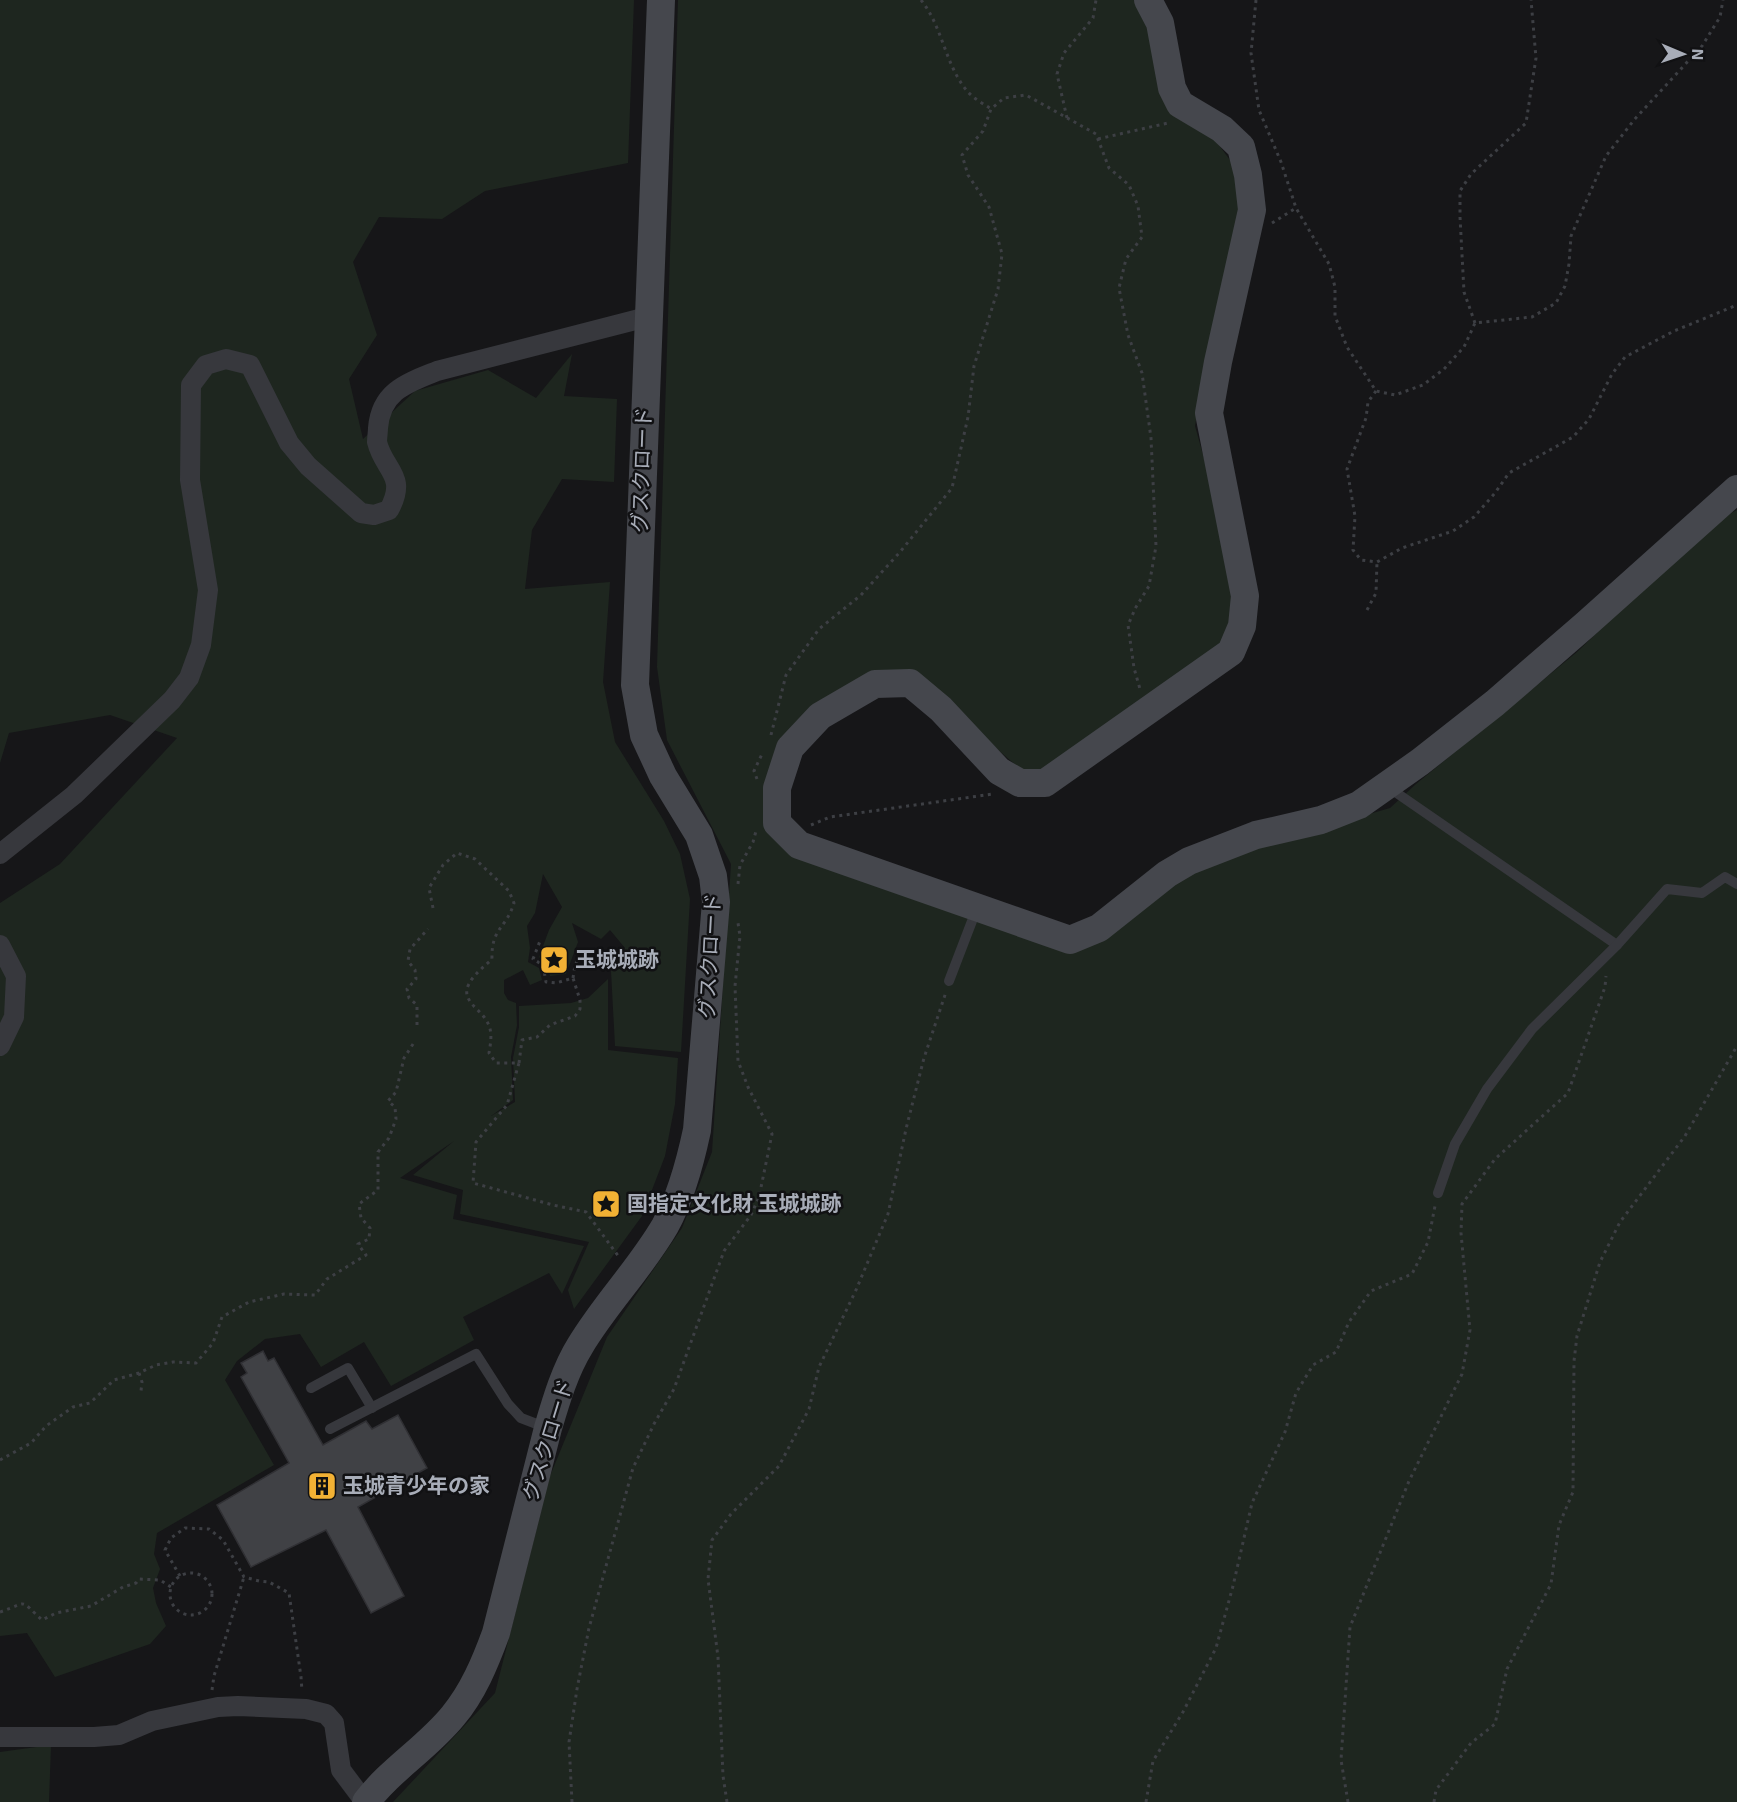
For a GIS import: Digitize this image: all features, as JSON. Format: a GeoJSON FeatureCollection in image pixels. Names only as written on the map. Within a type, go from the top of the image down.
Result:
{"type":"FeatureCollection","features":[{"type":"Feature","properties":{"kind":"street","name":"グスクロード"},"geometry":{"type":"LineString","coordinates":[[366,1802],[453,1716],[485,1664],[496,1633],[548,1428],[579,1348],[638,1268],[666,1224],[690,1161],[700,1104],[716,902],[713,876],[699,835],[663,776],[644,735],[635,685],[647,317],[661,0]]}},
{"type":"Feature","properties":{"kind":"street"},"geometry":{"type":"LineString","coordinates":[[1148,0],[1160,23],[1172,88],[1180,104],[1222,129],[1241,147],[1248,175],[1252,210],[1209,413],[1245,596],[1242,626],[1232,652],[1045,783],[1020,783],[999,771],[941,709],[910,683],[875,684],[820,716],[790,748],[777,788],[783,824],[799,845],[1070,940],[1099,928],[1167,874],[1189,861],[1256,835],[1321,820],[1359,805],[1420,762],[1495,703],[1586,625],[1737,489]]}},
{"type":"Feature","properties":{"kind":"street"},"geometry":{"type":"LineString","coordinates":[[0,854],[74,795],[172,700],[189,678],[201,645],[208,590],[190,480],[191,385],[206,365],[226,359],[250,365],[289,443],[308,466],[362,513],[374,515],[389,510],[395,499],[398,485],[377,441],[379,416],[387,399],[404,385],[437,371],[647,317]]}},
{"type":"Feature","properties":{"kind":"street"},"geometry":{"type":"LineString","coordinates":[[0,945],[16,976],[14,1017],[0,1046]]}},
{"type":"Feature","properties":{"kind":"street"},"geometry":{"type":"LineString","coordinates":[[0,1737],[119,1735],[152,1721],[210,1709],[238,1706],[302,1709],[326,1714],[334,1723],[341,1770],[366,1802]]}},
{"type":"Feature","properties":{"kind":"lane"},"geometry":{"type":"LineString","coordinates":[[1386,786],[1617,945]]}},
{"type":"Feature","properties":{"kind":"lane"},"geometry":{"type":"LineString","coordinates":[[1438,1193],[1455,1144],[1486,1089],[1532,1029],[1617,945],[1667,889],[1701,893],[1725,877],[1737,884]]}},
{"type":"Feature","properties":{"kind":"lane"},"geometry":{"type":"LineString","coordinates":[[949,981],[977,908]]}},
{"type":"Feature","properties":{"kind":"lane"},"geometry":{"type":"LineString","coordinates":[[330,1430],[477,1354],[514,1411],[521,1418],[548,1428]]}},
{"type":"Feature","properties":{"kind":"lane"},"geometry":{"type":"LineString","coordinates":[[311,1388],[348,1368],[372,1408]]}},
{"type":"Feature","properties":{"kind":"path"},"geometry":{"type":"LineString","coordinates":[[921,0],[929,10],[953,69],[969,93],[991,110]]}},
{"type":"Feature","properties":{"kind":"path"},"geometry":{"type":"LineString","coordinates":[[1067,118],[1057,74],[1064,53],[1093,18],[1096,0]]}},
{"type":"Feature","properties":{"kind":"path"},"geometry":{"type":"LineString","coordinates":[[1256,0],[1251,53],[1259,110],[1281,162],[1296,208],[1329,264],[1335,287],[1335,316],[1347,347],[1376,391],[1395,395],[1423,385],[1444,369],[1464,347],[1475,323],[1464,292],[1460,191],[1471,174],[1526,123],[1536,58],[1531,0]]}},
{"type":"Feature","properties":{"kind":"path"},"geometry":{"type":"LineString","coordinates":[[1475,323],[1532,317],[1556,303],[1565,286],[1571,236],[1605,156],[1634,120],[1702,46],[1720,17],[1724,0]]}},
{"type":"Feature","properties":{"kind":"path"},"geometry":{"type":"LineString","coordinates":[[757,780],[754,771],[771,735],[786,675],[819,629],[861,595],[900,552],[952,488],[968,417],[974,366],[998,289],[1002,254],[989,207],[968,175],[962,155],[983,131],[991,110],[1004,98],[1026,95],[1096,134],[1108,168],[1129,185],[1138,206],[1142,237],[1126,259],[1119,288],[1128,335],[1142,373],[1151,438],[1156,546],[1149,586],[1128,625],[1143,714]]}},
{"type":"Feature","properties":{"kind":"path"},"geometry":{"type":"LineString","coordinates":[[1098,139],[1199,115]]}},
{"type":"Feature","properties":{"kind":"path"},"geometry":{"type":"LineString","coordinates":[[1376,391],[1368,402],[1366,418],[1347,469],[1355,516],[1353,550],[1361,560],[1377,562],[1402,548],[1453,531],[1474,517],[1495,494],[1509,473],[1573,437],[1589,418],[1612,374],[1625,357],[1674,331],[1737,305]]}},
{"type":"Feature","properties":{"kind":"path"},"geometry":{"type":"LineString","coordinates":[[1366,610],[1376,593],[1377,562]]}},
{"type":"Feature","properties":{"kind":"path"},"geometry":{"type":"LineString","coordinates":[[737,887],[740,865],[753,842],[759,818],[783,824],[1015,791],[1020,783]]}},
{"type":"Feature","properties":{"kind":"path"},"geometry":{"type":"LineString","coordinates":[[433,908],[429,888],[443,865],[457,853],[475,859],[508,891],[514,903],[510,916],[495,933],[491,945],[492,959],[468,984],[467,996],[474,1009],[486,1019],[492,1035],[489,1053],[496,1064],[519,1063]]}},
{"type":"Feature","properties":{"kind":"path"},"geometry":{"type":"LineString","coordinates":[[572,1802],[569,1742],[577,1689],[589,1628],[633,1468],[674,1389],[724,1251],[751,1215],[759,1197],[772,1134],[748,1087],[738,1061],[735,986],[740,936],[738,917]]}},
{"type":"Feature","properties":{"kind":"path"},"geometry":{"type":"LineString","coordinates":[[417,1025],[417,1005],[409,998],[407,989],[416,979],[416,970],[408,962],[410,949],[428,929]]}},
{"type":"Feature","properties":{"kind":"path"},"geometry":{"type":"LineString","coordinates":[[540,940],[533,959],[543,965],[546,982],[556,983],[573,978]]}},
{"type":"Feature","properties":{"kind":"path"},"geometry":{"type":"LineString","coordinates":[[583,951],[575,965],[573,978],[580,1000],[580,1009],[575,1016],[550,1025],[537,1037],[522,1040],[519,1063],[507,1105],[476,1142],[472,1184],[586,1212],[621,1258],[638,1268]]}},
{"type":"Feature","properties":{"kind":"path"},"geometry":{"type":"LineString","coordinates":[[1348,1802],[1341,1760],[1350,1627],[1409,1481],[1462,1374],[1470,1330],[1461,1233],[1462,1204],[1496,1159],[1568,1093],[1605,987],[1607,955]]}},
{"type":"Feature","properties":{"kind":"path"},"geometry":{"type":"LineString","coordinates":[[727,1802],[723,1776],[718,1657],[708,1579],[712,1540],[731,1514],[779,1466],[809,1409],[819,1367],[856,1290],[888,1214],[921,1068],[949,981]]}},
{"type":"Feature","properties":{"kind":"path"},"geometry":{"type":"LineString","coordinates":[[0,1460],[25,1448],[38,1434],[73,1407],[90,1403],[114,1380],[139,1373],[156,1365],[173,1362],[196,1364],[213,1343],[222,1317],[249,1302],[284,1294],[315,1295],[327,1279],[366,1255],[358,1244],[369,1239],[370,1228],[361,1218],[359,1204],[378,1190],[378,1152],[389,1138],[396,1119],[394,1107],[388,1101],[396,1092],[404,1058],[415,1041]]}},
{"type":"Feature","properties":{"kind":"path"},"geometry":{"type":"LineString","coordinates":[[1434,1802],[1436,1790],[1471,1743],[1495,1724],[1507,1669],[1551,1584],[1559,1525],[1573,1492],[1577,1336],[1600,1262],[1620,1222],[1684,1136],[1737,1046]]}},
{"type":"Feature","properties":{"kind":"path"},"geometry":{"type":"LineString","coordinates":[[1146,1802],[1153,1761],[1183,1712],[1216,1648],[1252,1503],[1285,1432],[1296,1393],[1313,1365],[1336,1352],[1349,1322],[1371,1290],[1412,1274],[1428,1242],[1438,1193]]}},
{"type":"Feature","properties":{"kind":"path"},"geometry":{"type":"LineString","coordinates":[[139,1373],[142,1382],[141,1391]]}},
{"type":"Feature","properties":{"kind":"path"},"geometry":{"type":"LineString","coordinates":[[180,1576],[165,1550],[171,1538],[185,1528],[209,1529],[223,1540],[244,1577],[269,1582],[289,1593],[301,1677],[302,1709]]}},
{"type":"Feature","properties":{"kind":"path"},"geometry":{"type":"LineString","coordinates":[[193,1573],[200,1575],[210,1584],[213,1598],[206,1610],[193,1616],[180,1612],[171,1601],[171,1587],[180,1576],[193,1573]]}},
{"type":"Feature","properties":{"kind":"path"},"geometry":{"type":"LineString","coordinates":[[210,1709],[214,1676],[244,1577]]}},
{"type":"Feature","properties":{"kind":"path"},"geometry":{"type":"LineString","coordinates":[[0,1612],[19,1603],[26,1604],[42,1620],[56,1613],[91,1606],[123,1587],[136,1583],[138,1579],[160,1580],[171,1587]]}},
{"type":"Feature","properties":{"kind":"shaded area"},"geometry":{"type":"Polygon","coordinates":[[[0,0],[634,0],[628,163],[485,191],[442,219],[379,217],[353,262],[377,335],[349,379],[363,439],[415,391],[488,370],[536,398],[572,354],[564,396],[617,399],[614,482],[562,479],[532,530],[525,589],[610,582],[603,682],[615,742],[664,821],[680,854],[690,899],[681,1052],[615,1046],[611,971],[625,948],[610,930],[601,939],[572,923],[578,942],[566,974],[550,976],[547,966],[539,957],[549,930],[562,907],[543,874],[535,913],[527,926],[530,948],[528,962],[539,968],[542,980],[530,985],[523,970],[504,980],[504,993],[508,1000],[516,1003],[517,1025],[511,1057],[513,1100],[491,1116],[515,1102],[513,1058],[519,1027],[519,1006],[571,1003],[588,998],[608,979],[608,1050],[678,1058],[675,1104],[665,1156],[642,1216],[574,1309],[568,1290],[589,1242],[460,1214],[463,1190],[413,1175],[454,1141],[400,1178],[457,1195],[453,1219],[584,1246],[562,1294],[549,1273],[463,1317],[474,1340],[391,1386],[364,1342],[321,1367],[300,1334],[265,1339],[237,1361],[225,1380],[274,1465],[157,1533],[154,1554],[160,1569],[153,1588],[156,1603],[166,1626],[150,1644],[55,1677],[27,1633],[0,1636],[0,903],[60,864],[177,738],[110,715],[9,733],[0,763],[0,0]]]}},
{"type":"Feature","properties":{"kind":"shaded area"},"geometry":{"type":"Polygon","coordinates":[[[678,0],[1140,0],[1167,107],[1213,137],[1238,171],[1240,221],[1209,345],[1195,426],[1231,555],[1235,626],[1211,656],[1056,770],[1025,773],[969,725],[927,682],[810,709],[773,830],[1062,950],[1205,862],[1390,808],[1577,652],[1708,525],[1737,510],[1737,1802],[393,1802],[495,1693],[550,1476],[607,1337],[682,1228],[712,1152],[731,864],[667,740],[657,667],[678,0]]]}},
{"type":"Feature","properties":{"kind":"shaded area"},"geometry":{"type":"Polygon","coordinates":[[[51,1745],[49,1802],[0,1802],[0,1752],[51,1745]]]}},
{"type":"Feature","properties":{"kind":"building","name":"玉城青少年の家"},"geometry":{"type":"Polygon","coordinates":[[[263,1351],[268,1361],[274,1358],[323,1445],[366,1421],[372,1429],[398,1415],[427,1468],[358,1507],[404,1596],[371,1613],[326,1530],[251,1567],[217,1505],[289,1463],[241,1377],[247,1373],[241,1363],[263,1351]]]}},
{"type":"Feature","properties":{"kind":"place","name":"玉城城跡"},"geometry":{"type":"Point","coordinates":[554,960]}},
{"type":"Feature","properties":{"kind":"place","name":"国指定文化財 玉城城跡"},"geometry":{"type":"Point","coordinates":[606,1204]}},
{"type":"Feature","properties":{"kind":"place","name":"玉城青少年の家"},"geometry":{"type":"Point","coordinates":[322,1486]}}]}
